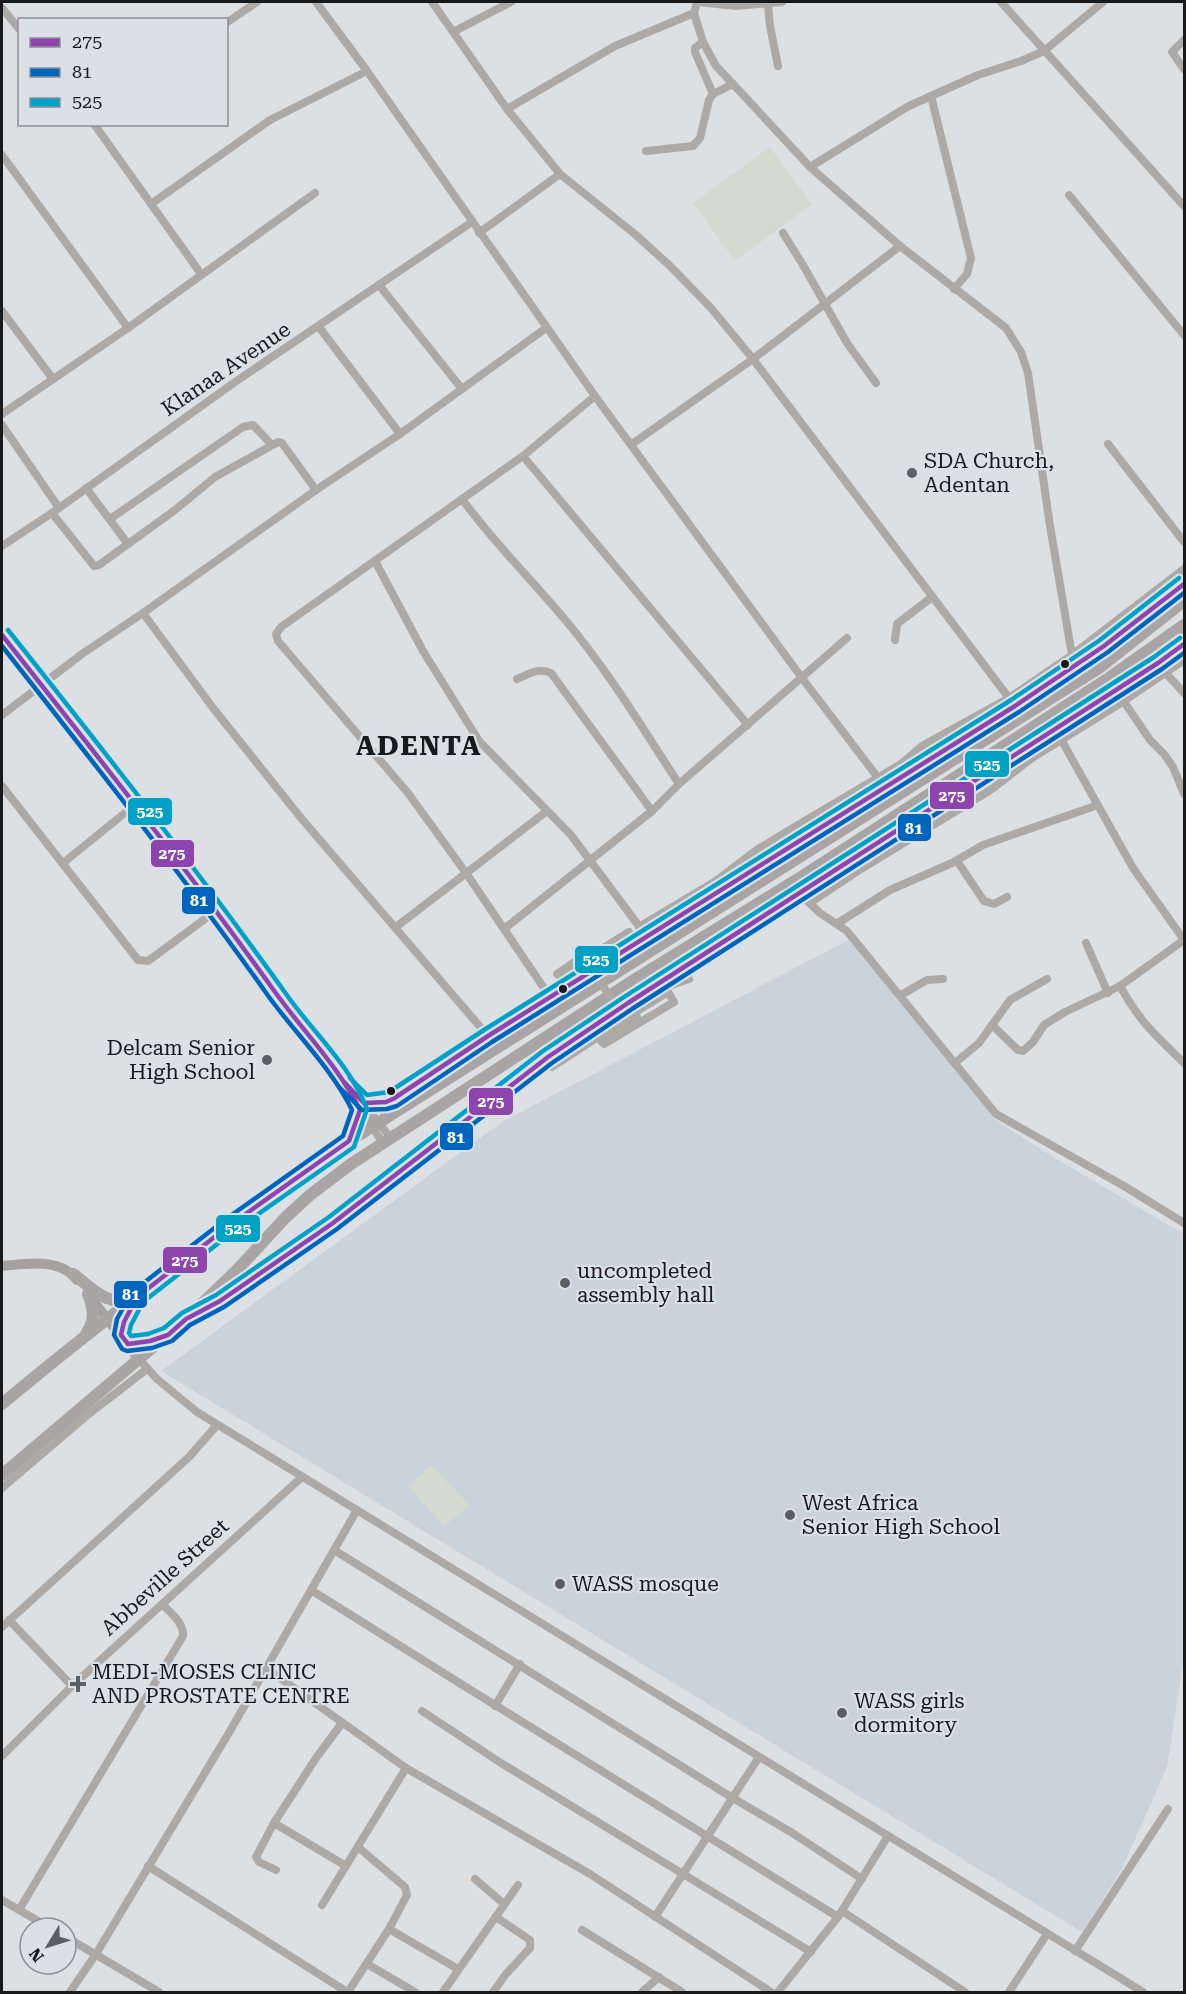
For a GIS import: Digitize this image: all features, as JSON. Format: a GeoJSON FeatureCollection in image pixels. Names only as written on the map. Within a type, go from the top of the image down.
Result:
{"type":"FeatureCollection","features":[{"type":"Feature","properties":{"kind":"highway"},"geometry":{"type":"LineString","coordinates":[[1165,599],[1185,599]]}},
{"type":"Feature","properties":{"kind":"highway"},"geometry":{"type":"LineString","coordinates":[[2,1404],[81,1339],[230,1225],[350,1141],[526,1029],[682,923],[863,808],[1099,668],[1185,599]]}},
{"type":"Feature","properties":{"kind":"highway"},"geometry":{"type":"LineString","coordinates":[[2,1475],[186,1319],[301,1203],[386,1140],[647,972],[781,896],[1185,625]]}},
{"type":"Feature","properties":{"kind":"highway"},"geometry":{"type":"LineString","coordinates":[[518,1017],[526,1029]]}},
{"type":"Feature","properties":{"kind":"highway"},"geometry":{"type":"LineString","coordinates":[[350,1141],[362,1107]]}},
{"type":"Feature","properties":{"kind":"highway"},"geometry":{"type":"LineString","coordinates":[[73,1274],[108,1300],[116,1302],[136,1297]]}},
{"type":"Feature","properties":{"kind":"highway"},"geometry":{"type":"LineString","coordinates":[[81,1339],[90,1329],[93,1319],[92,1303],[88,1294]]}},
{"type":"Feature","properties":{"kind":"highway"},"geometry":{"type":"LineString","coordinates":[[136,1297],[124,1322],[125,1340],[150,1341],[168,1335]]}},
{"type":"Feature","properties":{"kind":"main road"},"geometry":{"type":"LineString","coordinates":[[2,1266],[52,1264],[73,1274],[138,1358]]}},
{"type":"Feature","properties":{"kind":"street"},"geometry":{"type":"LineString","coordinates":[[228,22],[257,2]]}},
{"type":"Feature","properties":{"kind":"street"},"geometry":{"type":"LineString","coordinates":[[316,2],[367,70],[595,396],[885,787]]}},
{"type":"Feature","properties":{"kind":"street"},"geometry":{"type":"LineString","coordinates":[[432,2],[507,109],[560,174],[636,235],[711,308],[753,359],[1012,702]]}},
{"type":"Feature","properties":{"kind":"street"},"geometry":{"type":"LineString","coordinates":[[453,32],[511,2]]}},
{"type":"Feature","properties":{"kind":"street"},"geometry":{"type":"LineString","coordinates":[[782,2],[731,6],[697,2],[694,13],[703,42],[716,66],[810,167],[900,246],[1006,328],[1021,352],[1028,373],[1050,526],[1074,667]]}},
{"type":"Feature","properties":{"kind":"street"},"geometry":{"type":"LineString","coordinates":[[1001,2],[1185,206]]}},
{"type":"Feature","properties":{"kind":"street"},"geometry":{"type":"LineString","coordinates":[[810,167],[908,107],[978,75],[1044,51],[1103,2]]}},
{"type":"Feature","properties":{"kind":"street"},"geometry":{"type":"LineString","coordinates":[[768,4],[778,66]]}},
{"type":"Feature","properties":{"kind":"street"},"geometry":{"type":"LineString","coordinates":[[2,8],[18,28]]}},
{"type":"Feature","properties":{"kind":"street"},"geometry":{"type":"LineString","coordinates":[[507,109],[615,46],[694,13]]}},
{"type":"Feature","properties":{"kind":"street"},"geometry":{"type":"LineString","coordinates":[[1185,40],[1172,52],[1185,69]]}},
{"type":"Feature","properties":{"kind":"street"},"geometry":{"type":"LineString","coordinates":[[703,42],[695,48],[694,52],[713,94]]}},
{"type":"Feature","properties":{"kind":"street"},"geometry":{"type":"LineString","coordinates":[[151,204],[270,120],[367,70]]}},
{"type":"Feature","properties":{"kind":"street"},"geometry":{"type":"LineString","coordinates":[[646,152],[693,146],[697,143],[709,100],[713,94],[733,84]]}},
{"type":"Feature","properties":{"kind":"street"},"geometry":{"type":"LineString","coordinates":[[931,96],[971,258],[967,274],[954,289]]}},
{"type":"Feature","properties":{"kind":"street"},"geometry":{"type":"LineString","coordinates":[[95,126],[201,274]]}},
{"type":"Feature","properties":{"kind":"street"},"geometry":{"type":"LineString","coordinates":[[2,155],[128,327]]}},
{"type":"Feature","properties":{"kind":"street"},"geometry":{"type":"LineString","coordinates":[[479,233],[560,174]]}},
{"type":"Feature","properties":{"kind":"street"},"geometry":{"type":"LineString","coordinates":[[2,414],[315,193]]}},
{"type":"Feature","properties":{"kind":"street"},"geometry":{"type":"LineString","coordinates":[[1069,195],[1185,335]]}},
{"type":"Feature","properties":{"kind":"street","name":"Klanaa Avenue"},"geometry":{"type":"LineString","coordinates":[[2,546],[56,511],[235,382],[472,222]]}},
{"type":"Feature","properties":{"kind":"street"},"geometry":{"type":"LineString","coordinates":[[783,233],[847,343],[876,383]]}},
{"type":"Feature","properties":{"kind":"street"},"geometry":{"type":"LineString","coordinates":[[632,444],[753,359],[900,246]]}},
{"type":"Feature","properties":{"kind":"street"},"geometry":{"type":"LineString","coordinates":[[379,285],[462,389]]}},
{"type":"Feature","properties":{"kind":"street"},"geometry":{"type":"LineString","coordinates":[[2,311],[53,379]]}},
{"type":"Feature","properties":{"kind":"street"},"geometry":{"type":"LineString","coordinates":[[319,327],[400,434]]}},
{"type":"Feature","properties":{"kind":"street"},"geometry":{"type":"LineString","coordinates":[[2,715],[82,654],[143,614],[316,490],[400,434],[546,328]]}},
{"type":"Feature","properties":{"kind":"street"},"geometry":{"type":"LineString","coordinates":[[550,997],[466,873],[408,793],[278,641],[277,637],[281,627],[523,456],[595,396]]}},
{"type":"Feature","properties":{"kind":"street"},"geometry":{"type":"LineString","coordinates":[[2,425],[94,567],[175,510],[215,477],[272,444],[282,443],[316,490]]}},
{"type":"Feature","properties":{"kind":"street"},"geometry":{"type":"LineString","coordinates":[[110,519],[243,427],[253,425],[272,444]]}},
{"type":"Feature","properties":{"kind":"street"},"geometry":{"type":"LineString","coordinates":[[1108,444],[1185,542]]}},
{"type":"Feature","properties":{"kind":"street"},"geometry":{"type":"LineString","coordinates":[[523,456],[748,725]]}},
{"type":"Feature","properties":{"kind":"street"},"geometry":{"type":"LineString","coordinates":[[87,488],[128,543]]}},
{"type":"Feature","properties":{"kind":"street"},"geometry":{"type":"LineString","coordinates":[[462,500],[568,623],[630,708],[679,784]]}},
{"type":"Feature","properties":{"kind":"street"},"geometry":{"type":"LineString","coordinates":[[375,561],[414,634],[478,741],[571,836],[647,937]]}},
{"type":"Feature","properties":{"kind":"street"},"geometry":{"type":"LineString","coordinates":[[863,808],[885,787],[1012,702],[1185,569]]}},
{"type":"Feature","properties":{"kind":"street"},"geometry":{"type":"LineString","coordinates":[[639,927],[716,881],[758,849],[901,764],[922,746],[1012,702],[1074,667],[1185,584]]}},
{"type":"Feature","properties":{"kind":"street"},"geometry":{"type":"LineString","coordinates":[[895,640],[897,624],[932,597]]}},
{"type":"Feature","properties":{"kind":"street"},"geometry":{"type":"LineString","coordinates":[[143,614],[213,708],[301,818],[488,1036]]}},
{"type":"Feature","properties":{"kind":"street"},"geometry":{"type":"LineString","coordinates":[[2,635],[136,804],[386,1140]]}},
{"type":"Feature","properties":{"kind":"street"},"geometry":{"type":"LineString","coordinates":[[504,929],[652,811],[679,784],[847,638]]}},
{"type":"Feature","properties":{"kind":"street"},"geometry":{"type":"LineString","coordinates":[[552,1066],[615,1026],[630,1006],[781,896],[799,893],[1185,644]]}},
{"type":"Feature","properties":{"kind":"street"},"geometry":{"type":"LineString","coordinates":[[810,903],[992,789],[1060,739],[1124,701],[1185,660]]}},
{"type":"Feature","properties":{"kind":"street"},"geometry":{"type":"LineString","coordinates":[[1158,663],[1185,693]]}},
{"type":"Feature","properties":{"kind":"street"},"geometry":{"type":"LineString","coordinates":[[517,679],[537,671],[544,670],[551,673],[652,811]]}},
{"type":"Feature","properties":{"kind":"street"},"geometry":{"type":"LineString","coordinates":[[1116,690],[1149,740],[1164,754],[1173,767],[1185,794]]}},
{"type":"Feature","properties":{"kind":"street"},"geometry":{"type":"LineString","coordinates":[[992,1025],[1018,1050],[1023,1051],[1033,1042],[1044,1024],[1120,986],[1184,940],[1132,868],[1055,729]]}},
{"type":"Feature","properties":{"kind":"street"},"geometry":{"type":"LineString","coordinates":[[2,786],[138,960],[148,961],[216,910]]}},
{"type":"Feature","properties":{"kind":"street"},"geometry":{"type":"LineString","coordinates":[[63,863],[136,804]]}},
{"type":"Feature","properties":{"kind":"street"},"geometry":{"type":"LineString","coordinates":[[838,923],[890,890],[957,861],[983,845],[1098,805]]}},
{"type":"Feature","properties":{"kind":"street"},"geometry":{"type":"LineString","coordinates":[[396,927],[548,811]]}},
{"type":"Feature","properties":{"kind":"street"},"geometry":{"type":"LineString","coordinates":[[957,861],[984,901],[994,904],[1007,897]]}},
{"type":"Feature","properties":{"kind":"street"},"geometry":{"type":"LineString","coordinates":[[799,893],[820,913],[838,923],[901,995],[996,1114],[1185,1223]]}},
{"type":"Feature","properties":{"kind":"street"},"geometry":{"type":"LineString","coordinates":[[362,1107],[393,1099],[488,1036],[647,937],[682,923]]}},
{"type":"Feature","properties":{"kind":"street"},"geometry":{"type":"LineString","coordinates":[[606,963],[599,956],[593,950],[557,974],[563,978],[584,964],[592,959],[602,953],[632,936],[629,932],[603,948],[595,954],[586,959],[624,1019],[633,1013],[641,1008],[668,992],[674,1002],[604,1044],[601,1041],[637,1017],[630,1006]]}},
{"type":"Feature","properties":{"kind":"street"},"geometry":{"type":"LineString","coordinates":[[1086,943],[1108,993]]}},
{"type":"Feature","properties":{"kind":"street"},"geometry":{"type":"LineString","coordinates":[[186,1319],[220,1301],[333,1222],[548,1057],[630,1006],[663,988],[689,979]]}},
{"type":"Feature","properties":{"kind":"street"},"geometry":{"type":"LineString","coordinates":[[901,995],[927,980],[944,979]]}},
{"type":"Feature","properties":{"kind":"street"},"geometry":{"type":"LineString","coordinates":[[955,1063],[979,1043],[1010,1000],[1047,979]]}},
{"type":"Feature","properties":{"kind":"street"},"geometry":{"type":"LineString","coordinates":[[1120,986],[1132,1009],[1144,1025],[1185,1063]]}},
{"type":"Feature","properties":{"kind":"street"},"geometry":{"type":"LineString","coordinates":[[138,1358],[157,1379],[197,1412],[217,1425],[1143,1992]]}},
{"type":"Feature","properties":{"kind":"street"},"geometry":{"type":"LineString","coordinates":[[2,1488],[90,1413],[147,1369]]}},
{"type":"Feature","properties":{"kind":"street"},"geometry":{"type":"LineString","coordinates":[[2,1627],[189,1457],[217,1425]]}},
{"type":"Feature","properties":{"kind":"street","name":"Abbeville Street"},"geometry":{"type":"LineString","coordinates":[[2,1756],[72,1686],[302,1477]]}},
{"type":"Feature","properties":{"kind":"street"},"geometry":{"type":"LineString","coordinates":[[70,1992],[96,1954],[357,1510]]}},
{"type":"Feature","properties":{"kind":"street"},"geometry":{"type":"LineString","coordinates":[[334,1550],[794,1834],[862,1879]]}},
{"type":"Feature","properties":{"kind":"street"},"geometry":{"type":"LineString","coordinates":[[311,1590],[708,1836],[840,1914],[876,1932],[965,1992]]}},
{"type":"Feature","properties":{"kind":"street"},"geometry":{"type":"LineString","coordinates":[[19,1910],[183,1636],[180,1624],[162,1604]]}},
{"type":"Feature","properties":{"kind":"street"},"geometry":{"type":"LineString","coordinates":[[9,1620],[72,1686]]}},
{"type":"Feature","properties":{"kind":"street"},"geometry":{"type":"LineString","coordinates":[[495,1706],[520,1664]]}},
{"type":"Feature","properties":{"kind":"street"},"geometry":{"type":"LineString","coordinates":[[266,1668],[406,1768],[590,1874],[771,1992]]}},
{"type":"Feature","properties":{"kind":"street"},"geometry":{"type":"LineString","coordinates":[[422,1712],[501,1763],[811,1952]]}},
{"type":"Feature","properties":{"kind":"street"},"geometry":{"type":"LineString","coordinates":[[276,1870],[260,1862],[256,1857],[274,1823],[342,1723]]}},
{"type":"Feature","properties":{"kind":"street"},"geometry":{"type":"LineString","coordinates":[[655,1917],[759,1757]]}},
{"type":"Feature","properties":{"kind":"street"},"geometry":{"type":"LineString","coordinates":[[322,1905],[406,1768]]}},
{"type":"Feature","properties":{"kind":"street"},"geometry":{"type":"LineString","coordinates":[[1075,1951],[1167,1809]]}},
{"type":"Feature","properties":{"kind":"street"},"geometry":{"type":"LineString","coordinates":[[274,1823],[346,1866]]}},
{"type":"Feature","properties":{"kind":"street"},"geometry":{"type":"LineString","coordinates":[[778,1992],[840,1914],[888,1836]]}},
{"type":"Feature","properties":{"kind":"street"},"geometry":{"type":"LineString","coordinates":[[148,1866],[348,1992],[389,1929],[407,1895],[405,1887],[358,1847]]}},
{"type":"Feature","properties":{"kind":"street"},"geometry":{"type":"LineString","coordinates":[[475,1879],[504,1904]]}},
{"type":"Feature","properties":{"kind":"street"},"geometry":{"type":"LineString","coordinates":[[443,1992],[518,1885]]}},
{"type":"Feature","properties":{"kind":"street"},"geometry":{"type":"LineString","coordinates":[[2,1900],[29,1916]]}},
{"type":"Feature","properties":{"kind":"street"},"geometry":{"type":"LineString","coordinates":[[493,1992],[530,1948],[530,1940],[496,1917]]}},
{"type":"Feature","properties":{"kind":"street"},"geometry":{"type":"LineString","coordinates":[[389,1929],[458,1969]]}},
{"type":"Feature","properties":{"kind":"street"},"geometry":{"type":"LineString","coordinates":[[582,1930],[682,1992]]}},
{"type":"Feature","properties":{"kind":"street"},"geometry":{"type":"LineString","coordinates":[[1009,1992],[1047,1934]]}},
{"type":"Feature","properties":{"kind":"street"},"geometry":{"type":"LineString","coordinates":[[78,1944],[159,1992]]}},
{"type":"Feature","properties":{"kind":"street"},"geometry":{"type":"LineString","coordinates":[[367,1964],[415,1992]]}},
{"type":"Feature","properties":{"kind":"street"},"geometry":{"type":"LineString","coordinates":[[642,1992],[658,1977]]}},
{"type":"Feature","properties":{"kind":"shaded area"},"geometry":{"type":"Polygon","coordinates":[[[770,147],[812,204],[735,261],[693,203],[770,147]]]}},
{"type":"Feature","properties":{"kind":"shaded area","name":"West Africa Senior High School"},"geometry":{"type":"Polygon","coordinates":[[[854,937],[997,1121],[1184,1234],[1184,1658],[1167,1767],[1122,1869],[1082,1932],[161,1371],[502,1122],[854,937]]]}},
{"type":"Feature","properties":{"kind":"shaded area"},"geometry":{"type":"Polygon","coordinates":[[[432,1465],[470,1506],[444,1526],[408,1486],[432,1465]]]}},
{"type":"Feature","properties":{"kind":"transit line","name":"525"},"geometry":{"type":"LineString","coordinates":[[350,1078],[367,1095],[389,1092],[484,1030],[1011,700],[1100,640],[1179,578]]}},
{"type":"Feature","properties":{"kind":"transit line","name":"275"},"geometry":{"type":"LineString","coordinates":[[345,1083],[364,1103],[386,1102],[393,1099],[488,1036],[1015,706],[1104,646],[1184,584]]}},
{"type":"Feature","properties":{"kind":"transit line","name":"81"},"geometry":{"type":"LineString","coordinates":[[340,1088],[362,1110],[387,1109],[397,1106],[492,1042],[1019,712],[1108,652],[1184,593]]}},
{"type":"Feature","properties":{"kind":"transit line","name":"525"},"geometry":{"type":"LineString","coordinates":[[8,630],[151,812],[289,998],[342,1065],[367,1109],[354,1147],[234,1231],[143,1302],[131,1325],[129,1333],[131,1336],[148,1334],[164,1328],[182,1313],[216,1295],[329,1217],[543,1051],[1180,638]]}},
{"type":"Feature","properties":{"kind":"transit line","name":"275"},"geometry":{"type":"LineString","coordinates":[[2,635],[209,901],[342,1079],[360,1110],[349,1141],[230,1225],[137,1297],[124,1322],[121,1335],[128,1344],[150,1341],[168,1335],[186,1319],[220,1301],[333,1223],[548,1057],[1184,644]]}},
{"type":"Feature","properties":{"kind":"transit line","name":"81"},"geometry":{"type":"LineString","coordinates":[[2,646],[138,820],[269,997],[324,1066],[352,1110],[343,1136],[226,1219],[132,1292],[117,1319],[114,1335],[122,1349],[127,1351],[152,1348],[172,1341],[190,1325],[224,1307],[337,1229],[552,1063],[1184,653]]}},
{"type":"Feature","properties":{"kind":"place","name":"SDA Church, Adentan"},"geometry":{"type":"Point","coordinates":[912,473]}},
{"type":"Feature","properties":{"kind":"place","name":"Delcam Senior High School"},"geometry":{"type":"Point","coordinates":[267,1060]}},
{"type":"Feature","properties":{"kind":"place","name":"uncompleted assembly hall"},"geometry":{"type":"Point","coordinates":[565,1283]}},
{"type":"Feature","properties":{"kind":"place","name":"West Africa Senior High School"},"geometry":{"type":"Point","coordinates":[790,1515]}},
{"type":"Feature","properties":{"kind":"place","name":"WASS mosque"},"geometry":{"type":"Point","coordinates":[560,1584]}},
{"type":"Feature","properties":{"kind":"place","name":"MEDI-MOSES CLINIC AND PROSTATE CENTRE"},"geometry":{"type":"Point","coordinates":[78,1684]}},
{"type":"Feature","properties":{"kind":"place","name":"WASS girls dormitory"},"geometry":{"type":"Point","coordinates":[842,1713]}},
{"type":"Feature","properties":{"kind":"district","name":"ADENTA"},"geometry":{"type":"Point","coordinates":[419,746]}}]}
